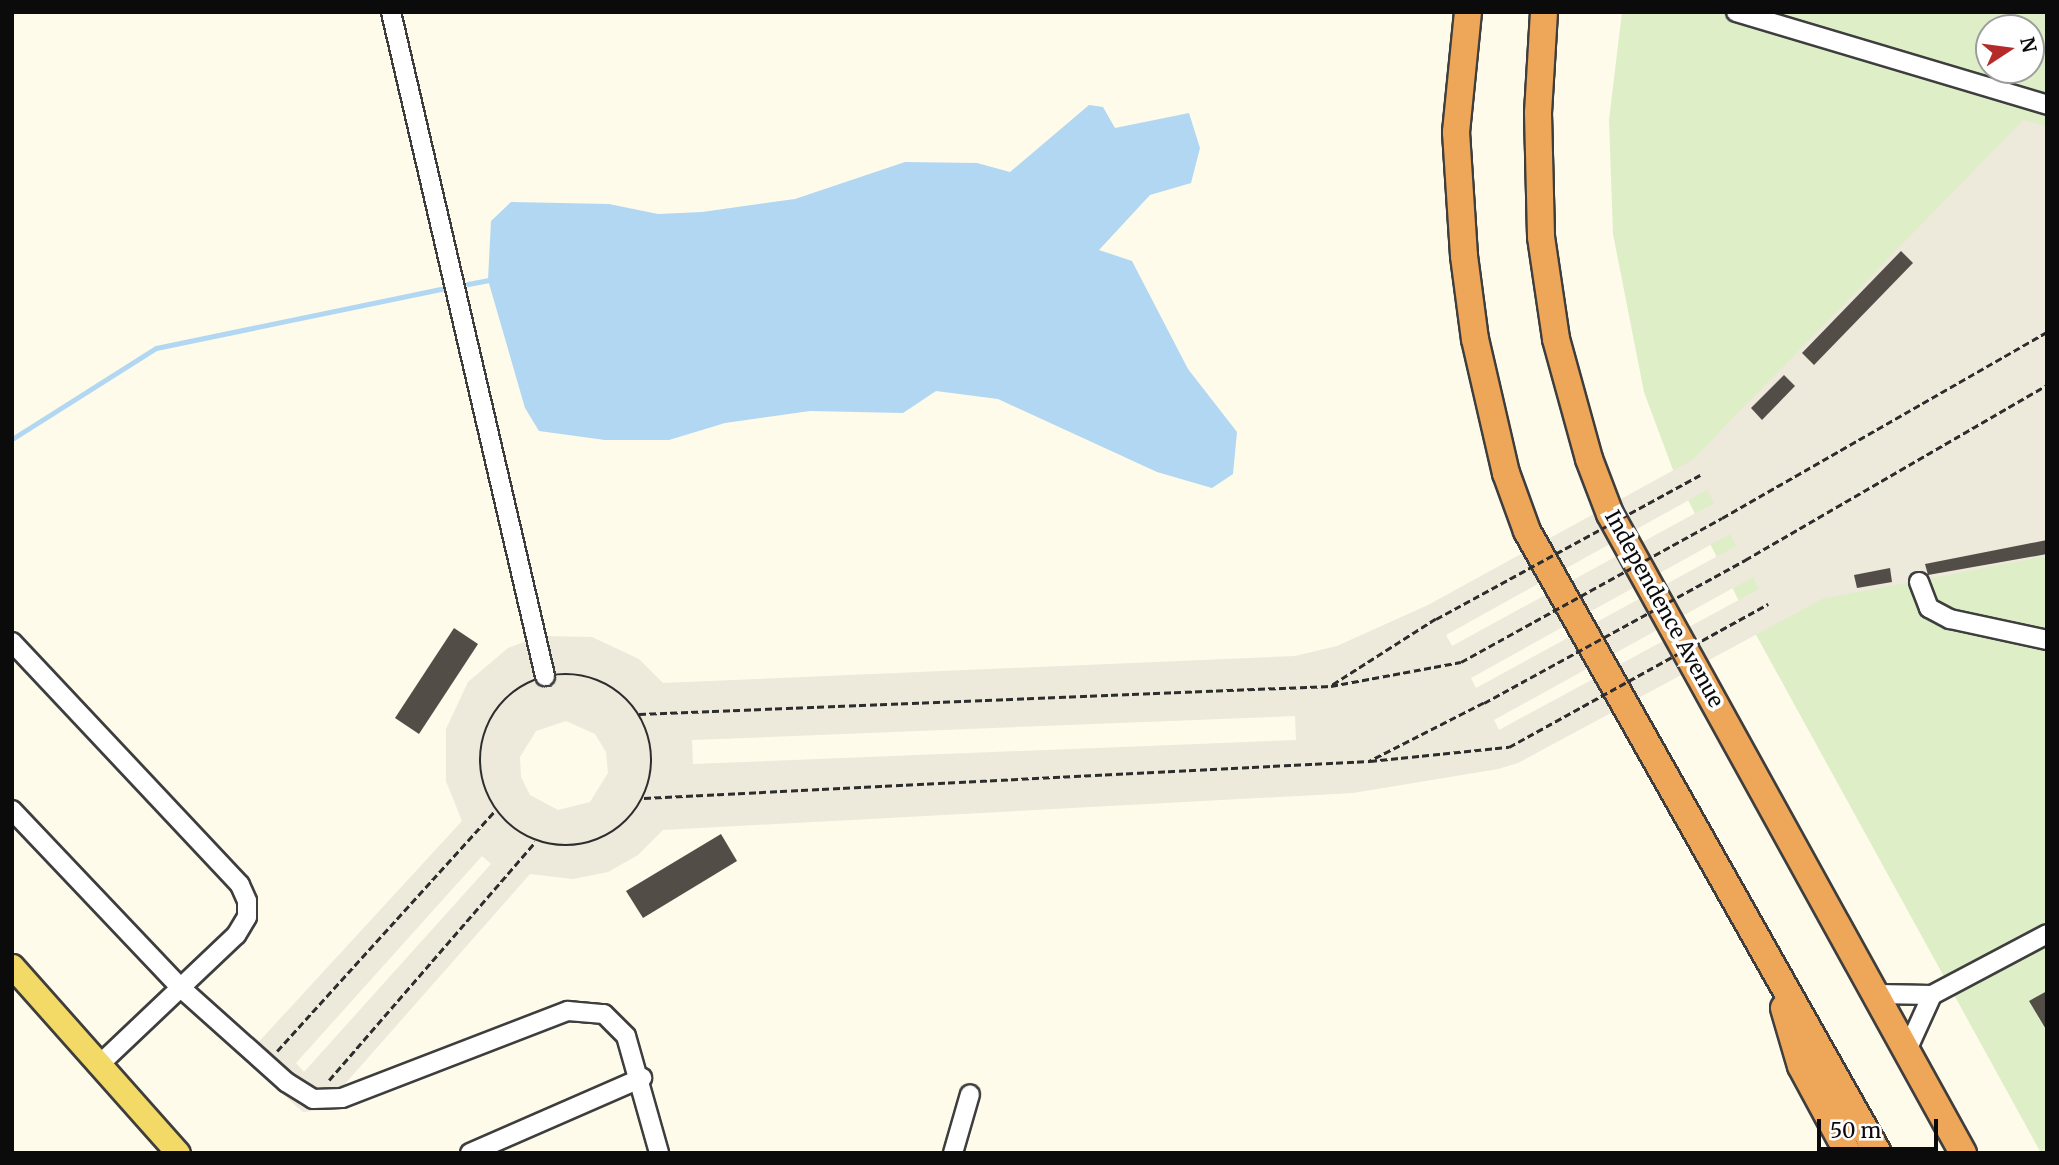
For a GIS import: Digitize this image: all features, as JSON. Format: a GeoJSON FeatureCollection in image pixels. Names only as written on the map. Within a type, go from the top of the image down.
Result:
{"type":"FeatureCollection","features":[{"type":"Feature","properties":{"kind":"highway"},"geometry":{"type":"LineString","coordinates":[[1468,12],[1456,132],[1464,256],[1475,338],[1506,473],[1527,531],[1878,1153]]}},
{"type":"Feature","properties":{"kind":"highway","name":"Independence Avenue"},"geometry":{"type":"LineString","coordinates":[[1544,12],[1538,113],[1541,237],[1556,339],[1589,459],[1610,514],[1908,1048],[1963,1153]]}},
{"type":"Feature","properties":{"kind":"highway"},"geometry":{"type":"LineString","coordinates":[[1771,962],[1801,1066],[1848,1153]]}},
{"type":"Feature","properties":{"kind":"main road"},"geometry":{"type":"LineString","coordinates":[[12,966],[101,1063],[178,1153]]}},
{"type":"Feature","properties":{"kind":"lane"},"geometry":{"type":"LineString","coordinates":[[391,12],[545,676]]}},
{"type":"Feature","properties":{"kind":"lane"},"geometry":{"type":"LineString","coordinates":[[1736,12],[2047,105]]}},
{"type":"Feature","properties":{"kind":"lane"},"geometry":{"type":"LineString","coordinates":[[1919,582],[1929,608],[1950,619],[2047,640]]}},
{"type":"Feature","properties":{"kind":"lane"},"geometry":{"type":"LineString","coordinates":[[12,642],[240,886],[247,917],[236,935],[101,1063]]}},
{"type":"Feature","properties":{"kind":"lane"},"geometry":{"type":"LineString","coordinates":[[12,810],[181,988],[265,1063],[313,1099],[342,1098],[568,1011],[604,1014],[626,1036],[642,1078],[659,1153]]}},
{"type":"Feature","properties":{"kind":"lane"},"geometry":{"type":"LineString","coordinates":[[1878,994],[1932,995],[2047,934]]}},
{"type":"Feature","properties":{"kind":"lane"},"geometry":{"type":"LineString","coordinates":[[1908,1048],[1932,995]]}},
{"type":"Feature","properties":{"kind":"lane"},"geometry":{"type":"LineString","coordinates":[[470,1153],[642,1078]]}},
{"type":"Feature","properties":{"kind":"lane"},"geometry":{"type":"LineString","coordinates":[[953,1153],[970,1094]]}},
{"type":"Feature","properties":{"kind":"path"},"geometry":{"type":"LineString","coordinates":[[639,714],[1331,686],[1461,662],[1723,518],[2047,332]]}},
{"type":"Feature","properties":{"kind":"path"},"geometry":{"type":"LineString","coordinates":[[1370,761],[1484,703],[1745,561],[2047,385]]}},
{"type":"Feature","properties":{"kind":"path"},"geometry":{"type":"LineString","coordinates":[[1331,686],[1436,619],[1700,475]]}},
{"type":"Feature","properties":{"kind":"path"},"geometry":{"type":"LineString","coordinates":[[643,798],[1370,761],[1509,747],[1768,604]]}},
{"type":"Feature","properties":{"kind":"path"},"geometry":{"type":"LineString","coordinates":[[566,674],[594,678],[620,692],[639,714],[652,755],[643,798],[627,821],[604,839],[563,847],[536,842],[512,828],[495,811],[479,768],[486,726],[512,692],[545,676],[566,674]]}},
{"type":"Feature","properties":{"kind":"path"},"geometry":{"type":"LineString","coordinates":[[265,1063],[495,811]]}},
{"type":"Feature","properties":{"kind":"path"},"geometry":{"type":"LineString","coordinates":[[313,1099],[536,842]]}},
{"type":"Feature","properties":{"kind":"green space"},"geometry":{"type":"Polygon","coordinates":[[[1622,12],[2047,12],[2047,1153],[2041,1153],[1755,633],[1673,470],[1644,392],[1613,234],[1609,120],[1622,12]]]}},
{"type":"Feature","properties":{"kind":"shaded area"},"geometry":{"type":"Polygon","coordinates":[[[2023,120],[2047,126],[2047,556],[1822,599],[1518,763],[1498,769],[1353,793],[663,830],[638,855],[608,872],[573,879],[530,874],[322,1110],[303,1112],[243,1059],[462,821],[446,781],[446,729],[468,682],[508,648],[540,636],[592,637],[639,659],[663,683],[1295,656],[1337,646],[1428,605],[1692,460],[2023,120]],[[1707,490],[1446,635],[1452,646],[1714,503],[1707,490]],[[1730,534],[1471,678],[1476,688],[1736,546],[1730,534]],[[1753,577],[1494,720],[1499,730],[1759,589],[1753,577]],[[1295,716],[692,740],[693,764],[1296,740],[1295,716]],[[566,721],[536,731],[520,757],[521,777],[530,795],[558,810],[590,802],[608,773],[606,752],[595,734],[566,721]],[[482,856],[296,1063],[304,1072],[491,864],[482,856]]]}},
{"type":"Feature","properties":{"kind":"water"},"geometry":{"type":"Polygon","coordinates":[[[1089,105],[1103,107],[1115,128],[1189,113],[1200,148],[1191,183],[1150,195],[1099,250],[1132,261],[1188,369],[1237,432],[1233,474],[1212,488],[1157,472],[998,399],[936,391],[903,413],[810,411],[725,423],[669,440],[605,440],[539,431],[525,408],[488,280],[491,221],[511,202],[609,204],[658,214],[702,212],[795,199],[905,162],[977,163],[1010,172],[1089,105]]]}},
{"type":"Feature","properties":{"kind":"building"},"geometry":{"type":"Polygon","coordinates":[[[1901,251],[1913,263],[1814,365],[1802,353],[1901,251]]]}},
{"type":"Feature","properties":{"kind":"building"},"geometry":{"type":"Polygon","coordinates":[[[1784,375],[1795,386],[1762,420],[1751,408],[1784,375]]]}},
{"type":"Feature","properties":{"kind":"building"},"geometry":{"type":"Polygon","coordinates":[[[2047,540],[2047,554],[1928,575],[1925,564],[2047,540]]]}},
{"type":"Feature","properties":{"kind":"building"},"geometry":{"type":"Polygon","coordinates":[[[1890,568],[1892,582],[1857,588],[1854,575],[1890,568]]]}},
{"type":"Feature","properties":{"kind":"building"},"geometry":{"type":"Polygon","coordinates":[[[454,628],[478,644],[419,734],[395,718],[454,628]]]}},
{"type":"Feature","properties":{"kind":"building"},"geometry":{"type":"Polygon","coordinates":[[[721,834],[737,861],[643,918],[626,891],[721,834]]]}},
{"type":"Feature","properties":{"kind":"building"},"geometry":{"type":"Polygon","coordinates":[[[2047,991],[2047,1031],[2029,1001],[2047,991]]]}},
{"type":"Feature","properties":{"kind":"waterway"},"geometry":{"type":"LineString","coordinates":[[468,284],[488,280]]}},
{"type":"Feature","properties":{"kind":"waterway"},"geometry":{"type":"LineString","coordinates":[[12,439],[156,348],[442,289]]}}]}
